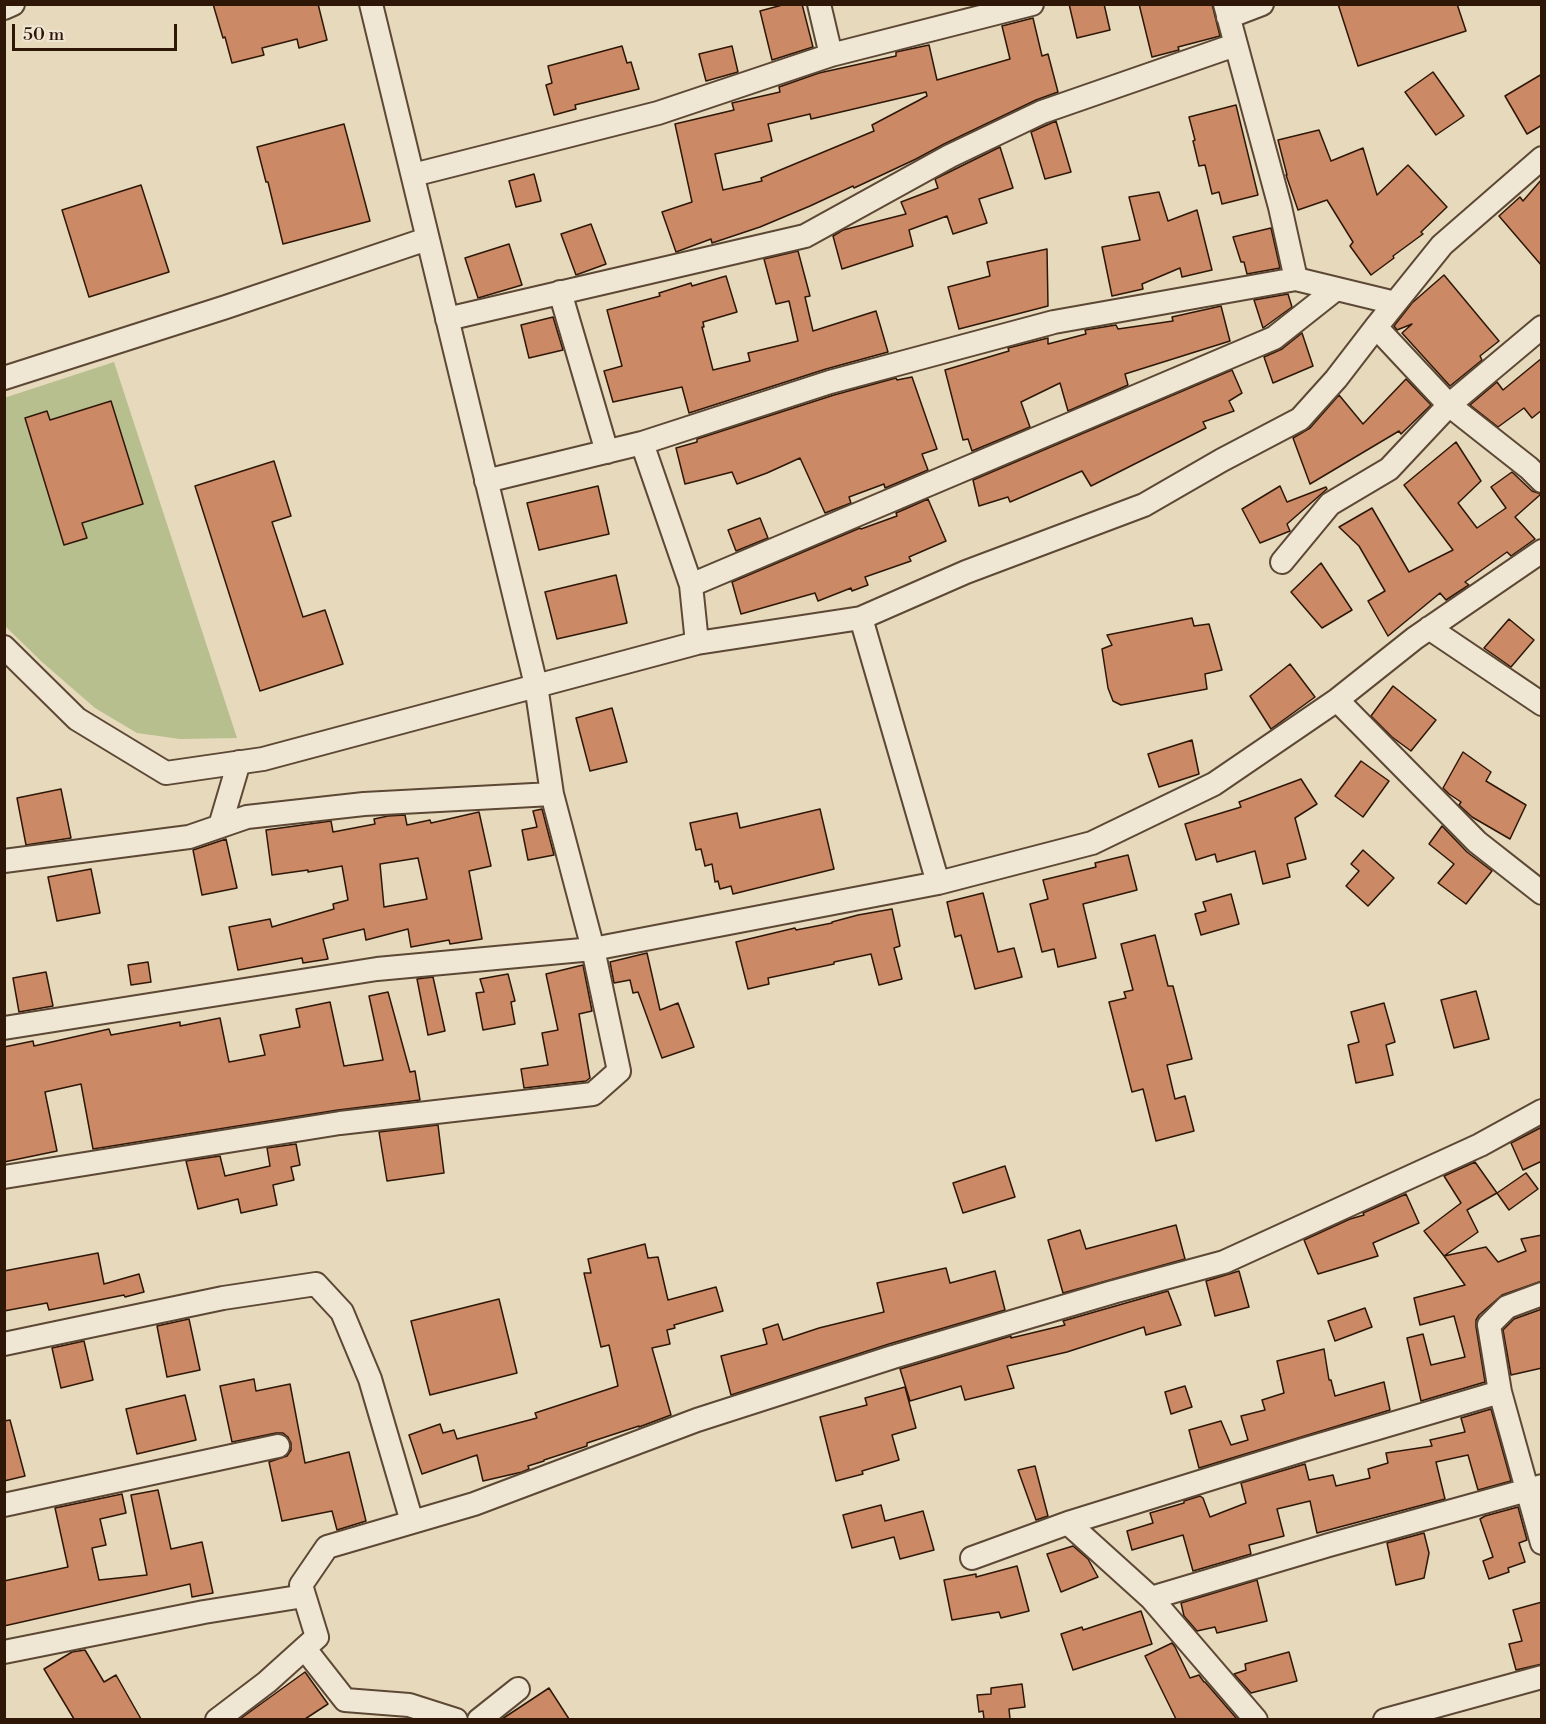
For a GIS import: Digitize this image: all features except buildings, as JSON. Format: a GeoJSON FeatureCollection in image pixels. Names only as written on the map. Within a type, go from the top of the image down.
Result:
{"type":"FeatureCollection","features":[{"type":"Feature","properties":{"kind":"street"},"geometry":{"type":"LineString","coordinates":[[4,8],[13,4]]}},
{"type":"Feature","properties":{"kind":"street"},"geometry":{"type":"LineString","coordinates":[[4,1177],[340,1123],[593,1094],[619,1071],[593,949],[552,794],[536,685],[371,4]]}},
{"type":"Feature","properties":{"kind":"street"},"geometry":{"type":"LineString","coordinates":[[819,4],[831,55]]}},
{"type":"Feature","properties":{"kind":"street"},"geometry":{"type":"LineString","coordinates":[[413,175],[658,113],[831,55],[1032,4]]}},
{"type":"Feature","properties":{"kind":"street"},"geometry":{"type":"LineString","coordinates":[[1262,4],[1226,11],[1280,207],[1296,279]]}},
{"type":"Feature","properties":{"kind":"street"},"geometry":{"type":"LineString","coordinates":[[447,319],[805,236],[950,156],[1042,112],[1235,45]]}},
{"type":"Feature","properties":{"kind":"street"},"geometry":{"type":"LineString","coordinates":[[4,647],[77,719],[166,773],[263,759],[697,643],[861,618],[966,572],[1144,505],[1300,419],[1336,379],[1442,245],[1542,158]]}},
{"type":"Feature","properties":{"kind":"street"},"geometry":{"type":"LineString","coordinates":[[4,378],[226,307],[427,239]]}},
{"type":"Feature","properties":{"kind":"street"},"geometry":{"type":"LineString","coordinates":[[486,481],[642,443],[830,382],[1054,322],[1296,279],[1395,303]]}},
{"type":"Feature","properties":{"kind":"street"},"geometry":{"type":"LineString","coordinates":[[691,585],[1274,338],[1336,289]]}},
{"type":"Feature","properties":{"kind":"street"},"geometry":{"type":"LineString","coordinates":[[560,292],[607,452]]}},
{"type":"Feature","properties":{"kind":"street"},"geometry":{"type":"LineString","coordinates":[[1376,327],[1449,405],[1529,468],[1542,481]]}},
{"type":"Feature","properties":{"kind":"street"},"geometry":{"type":"LineString","coordinates":[[1282,562],[1330,504],[1389,469],[1449,405],[1542,327]]}},
{"type":"Feature","properties":{"kind":"street"},"geometry":{"type":"LineString","coordinates":[[642,443],[691,585],[697,643]]}},
{"type":"Feature","properties":{"kind":"street"},"geometry":{"type":"LineString","coordinates":[[4,1028],[377,969],[593,949],[938,883],[1092,843],[1214,784],[1337,700],[1429,628],[1542,551]]}},
{"type":"Feature","properties":{"kind":"street"},"geometry":{"type":"LineString","coordinates":[[861,618],[938,883]]}},
{"type":"Feature","properties":{"kind":"street"},"geometry":{"type":"LineString","coordinates":[[1429,628],[1542,704]]}},
{"type":"Feature","properties":{"kind":"street"},"geometry":{"type":"LineString","coordinates":[[1337,700],[1477,842],[1542,893]]}},
{"type":"Feature","properties":{"kind":"street"},"geometry":{"type":"LineString","coordinates":[[220,826],[239,762]]}},
{"type":"Feature","properties":{"kind":"street"},"geometry":{"type":"LineString","coordinates":[[4,861],[189,837],[247,817],[364,804],[552,794]]}},
{"type":"Feature","properties":{"kind":"street"},"geometry":{"type":"LineString","coordinates":[[217,1719],[267,1682],[318,1637],[301,1585],[327,1547],[474,1504],[697,1420],[893,1357],[1091,1298],[1224,1262],[1480,1145],[1542,1111]]}},
{"type":"Feature","properties":{"kind":"street"},"geometry":{"type":"LineString","coordinates":[[4,1344],[223,1298],[316,1284],[342,1312],[370,1379],[411,1522]]}},
{"type":"Feature","properties":{"kind":"street"},"geometry":{"type":"LineString","coordinates":[[1542,1294],[1507,1307],[1489,1325],[1500,1392],[1534,1489],[1542,1543]]}},
{"type":"Feature","properties":{"kind":"street"},"geometry":{"type":"LineString","coordinates":[[972,1558],[1068,1523],[1292,1453],[1500,1392]]}},
{"type":"Feature","properties":{"kind":"street"},"geometry":{"type":"LineString","coordinates":[[4,1505],[278,1446]]}},
{"type":"Feature","properties":{"kind":"street"},"geometry":{"type":"LineString","coordinates":[[1151,1598],[1329,1545],[1534,1489]]}},
{"type":"Feature","properties":{"kind":"street"},"geometry":{"type":"LineString","coordinates":[[1068,1523],[1151,1598],[1256,1719]]}},
{"type":"Feature","properties":{"kind":"street"},"geometry":{"type":"LineString","coordinates":[[4,1652],[204,1612],[304,1596]]}},
{"type":"Feature","properties":{"kind":"street"},"geometry":{"type":"LineString","coordinates":[[305,1649],[345,1700],[410,1705],[456,1719]]}},
{"type":"Feature","properties":{"kind":"street"},"geometry":{"type":"LineString","coordinates":[[1385,1719],[1542,1677]]}},
{"type":"Feature","properties":{"kind":"street"},"geometry":{"type":"LineString","coordinates":[[479,1719],[518,1689]]}},
{"type":"Feature","properties":{"kind":"green space"},"geometry":{"type":"Polygon","coordinates":[[[114,362],[237,738],[180,739],[137,733],[95,708],[5,626],[4,398],[114,362]]]}}]}
